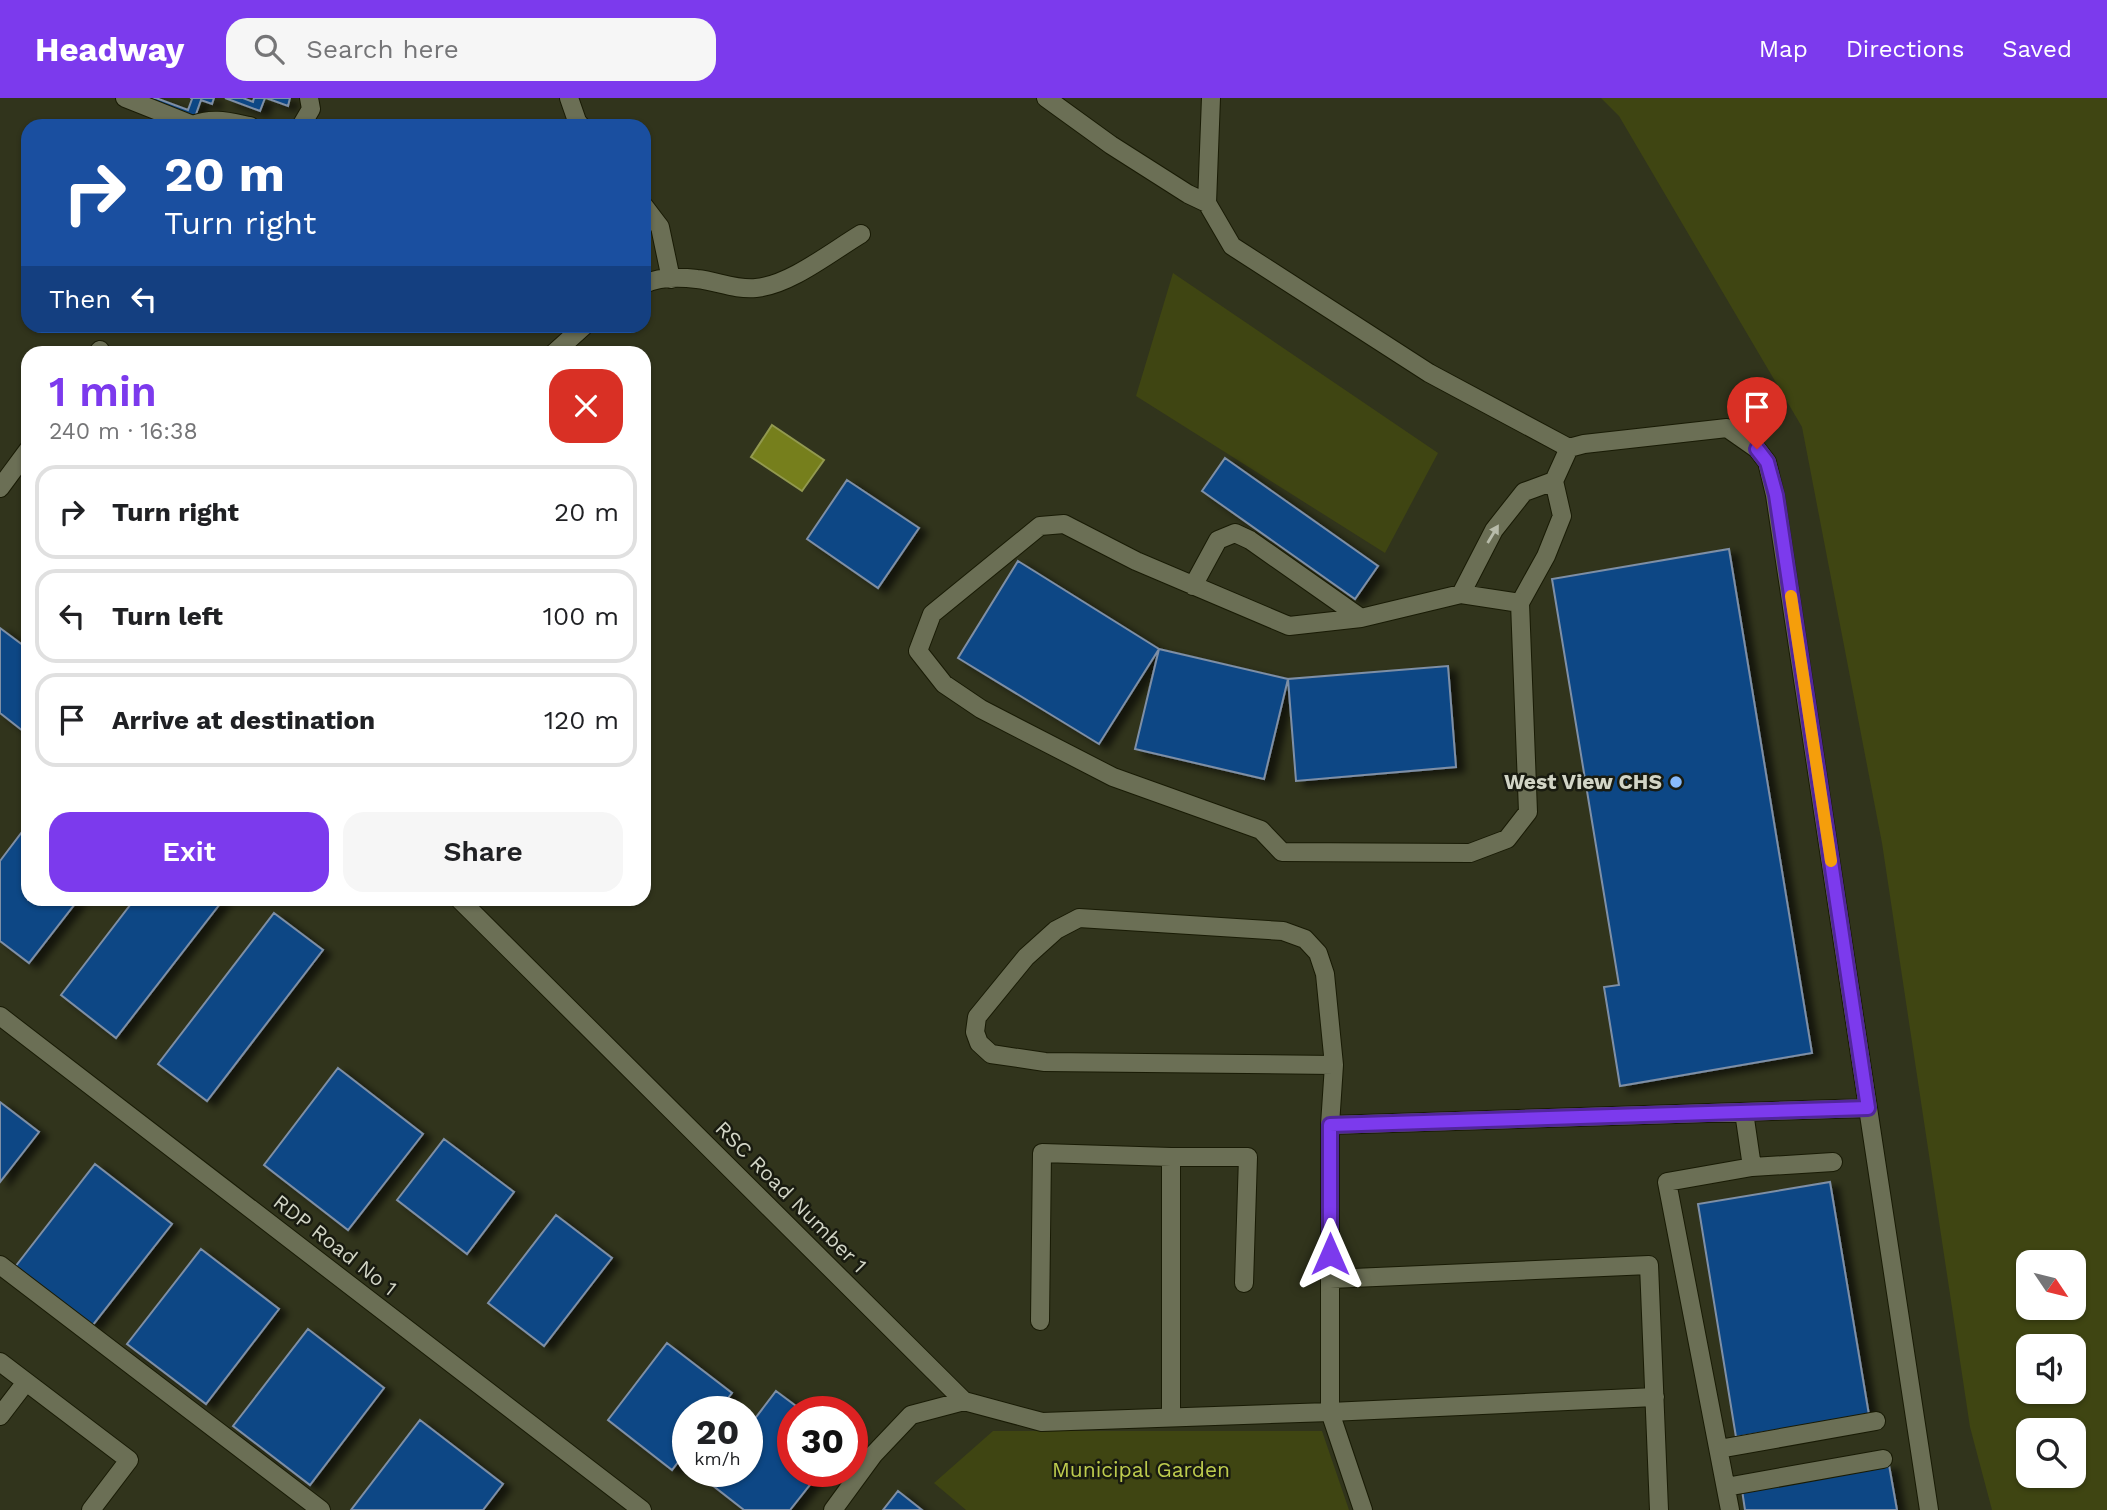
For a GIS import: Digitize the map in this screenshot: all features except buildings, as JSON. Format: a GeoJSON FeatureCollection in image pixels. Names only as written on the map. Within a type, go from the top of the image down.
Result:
{"type":"FeatureCollection","features":[{"type":"Feature","properties":{"kind":"street"},"geometry":{"type":"LineString","coordinates":[[125,98],[178,119]]}},
{"type":"Feature","properties":{"kind":"street"},"geometry":{"type":"LineString","coordinates":[[305,119],[311,109],[309,98]]}},
{"type":"Feature","properties":{"kind":"street"},"geometry":{"type":"LineString","coordinates":[[569,98],[576,119]]}},
{"type":"Feature","properties":{"kind":"street"},"geometry":{"type":"LineString","coordinates":[[1046,98],[1122,152],[1207,203]]}},
{"type":"Feature","properties":{"kind":"street"},"geometry":{"type":"LineString","coordinates":[[1211,98],[1207,203],[1232,246],[1429,373],[1569,448],[1727,428],[1757,449],[1767,462],[1776,495],[1929,1510]]}},
{"type":"Feature","properties":{"kind":"street"},"geometry":{"type":"LineString","coordinates":[[651,215],[660,227],[671,279]]}},
{"type":"Feature","properties":{"kind":"street"},"geometry":{"type":"LineString","coordinates":[[651,280],[696,279],[737,288],[758,288],[788,278],[861,234]]}},
{"type":"Feature","properties":{"kind":"street"},"geometry":{"type":"LineString","coordinates":[[562,346],[576,333]]}},
{"type":"Feature","properties":{"kind":"street"},"geometry":{"type":"LineString","coordinates":[[1520,603],[1461,594],[1361,618],[1289,626],[1136,561],[1063,524],[1041,526],[932,614],[918,650],[944,684],[981,709],[1113,777],[1261,830],[1282,852],[1471,853],[1507,839],[1528,811],[1520,603],[1546,556],[1562,516],[1554,481],[1569,448]]}},
{"type":"Feature","properties":{"kind":"street"},"geometry":{"type":"LineString","coordinates":[[0,488],[21,464]]}},
{"type":"Feature","properties":{"kind":"street"},"geometry":{"type":"LineString","coordinates":[[1461,594],[1494,530],[1524,492],[1554,481]]}},
{"type":"Feature","properties":{"kind":"street"},"geometry":{"type":"LineString","coordinates":[[1193,586],[1218,540],[1234,533],[1250,540],[1361,618]]}},
{"type":"Feature","properties":{"kind":"street","name":"RSC Road Number 1"},"geometry":{"type":"LineString","coordinates":[[466,906],[964,1401]]}},
{"type":"Feature","properties":{"kind":"street"},"geometry":{"type":"LineString","coordinates":[[1334,1065],[1045,1062],[992,1054],[979,1043],[975,1032],[977,1017],[1026,957],[1056,930],[1079,918],[1283,931],[1305,939],[1318,954],[1325,974],[1334,1065],[1330,1125],[1330,1412],[1363,1510]]}},
{"type":"Feature","properties":{"kind":"street","name":"RDP Road No 1"},"geometry":{"type":"LineString","coordinates":[[0,1016],[642,1510]]}},
{"type":"Feature","properties":{"kind":"street"},"geometry":{"type":"LineString","coordinates":[[1330,1125],[1868,1108]]}},
{"type":"Feature","properties":{"kind":"street"},"geometry":{"type":"LineString","coordinates":[[1744,1112],[1752,1167]]}},
{"type":"Feature","properties":{"kind":"street"},"geometry":{"type":"LineString","coordinates":[[1040,1321],[1042,1153],[1248,1157],[1244,1283]]}},
{"type":"Feature","properties":{"kind":"street"},"geometry":{"type":"LineString","coordinates":[[1171,1157],[1171,1417]]}},
{"type":"Feature","properties":{"kind":"street"},"geometry":{"type":"LineString","coordinates":[[1730,1510],[1667,1182],[1752,1167],[1833,1162]]}},
{"type":"Feature","properties":{"kind":"street"},"geometry":{"type":"LineString","coordinates":[[0,1265],[321,1510]]}},
{"type":"Feature","properties":{"kind":"street"},"geometry":{"type":"LineString","coordinates":[[1330,1279],[1649,1265],[1659,1510]]}},
{"type":"Feature","properties":{"kind":"street"},"geometry":{"type":"LineString","coordinates":[[0,1362],[129,1460],[91,1510]]}},
{"type":"Feature","properties":{"kind":"street"},"geometry":{"type":"LineString","coordinates":[[0,1416],[26,1382]]}},
{"type":"Feature","properties":{"kind":"street"},"geometry":{"type":"LineString","coordinates":[[833,1510],[874,1454],[911,1415],[964,1401],[1042,1422],[1330,1412],[1655,1396]]}},
{"type":"Feature","properties":{"kind":"street"},"geometry":{"type":"LineString","coordinates":[[1719,1449],[1876,1421]]}},
{"type":"Feature","properties":{"kind":"street"},"geometry":{"type":"LineString","coordinates":[[1727,1487],[1883,1458]]}},
{"type":"Feature","properties":{"kind":"green space"},"geometry":{"type":"Polygon","coordinates":[[[1601,98],[2107,98],[2107,1510],[1992,1510],[1970,1427],[1882,843],[1802,427],[1619,116],[1601,98]]]}},
{"type":"Feature","properties":{"kind":"green space"},"geometry":{"type":"Polygon","coordinates":[[[1173,273],[1438,453],[1385,553],[1136,396],[1173,273]]]}},
{"type":"Feature","properties":{"kind":"green space","name":"Municipal Garden"},"geometry":{"type":"Polygon","coordinates":[[[993,1431],[1322,1431],[1349,1510],[966,1510],[934,1483],[993,1431]]]}},
{"type":"Feature","properties":{"kind":"shaded area"},"geometry":{"type":"Polygon","coordinates":[[[772,425],[824,460],[802,491],[751,457],[772,425]]]}},
{"type":"Feature","properties":{"kind":"slow traffic"},"geometry":{"type":"LineString","coordinates":[[1791,596],[1831,861]]}},
{"type":"Feature","properties":{"kind":"place","name":"West View CHS"},"geometry":{"type":"Point","coordinates":[1676,782]}},
{"type":"Feature","properties":{"kind":"route"},"geometry":{"type":"LineString","coordinates":[[1330,1254],[1330,1125],[1868,1108],[1776,495],[1767,462],[1757,449]]}}]}
